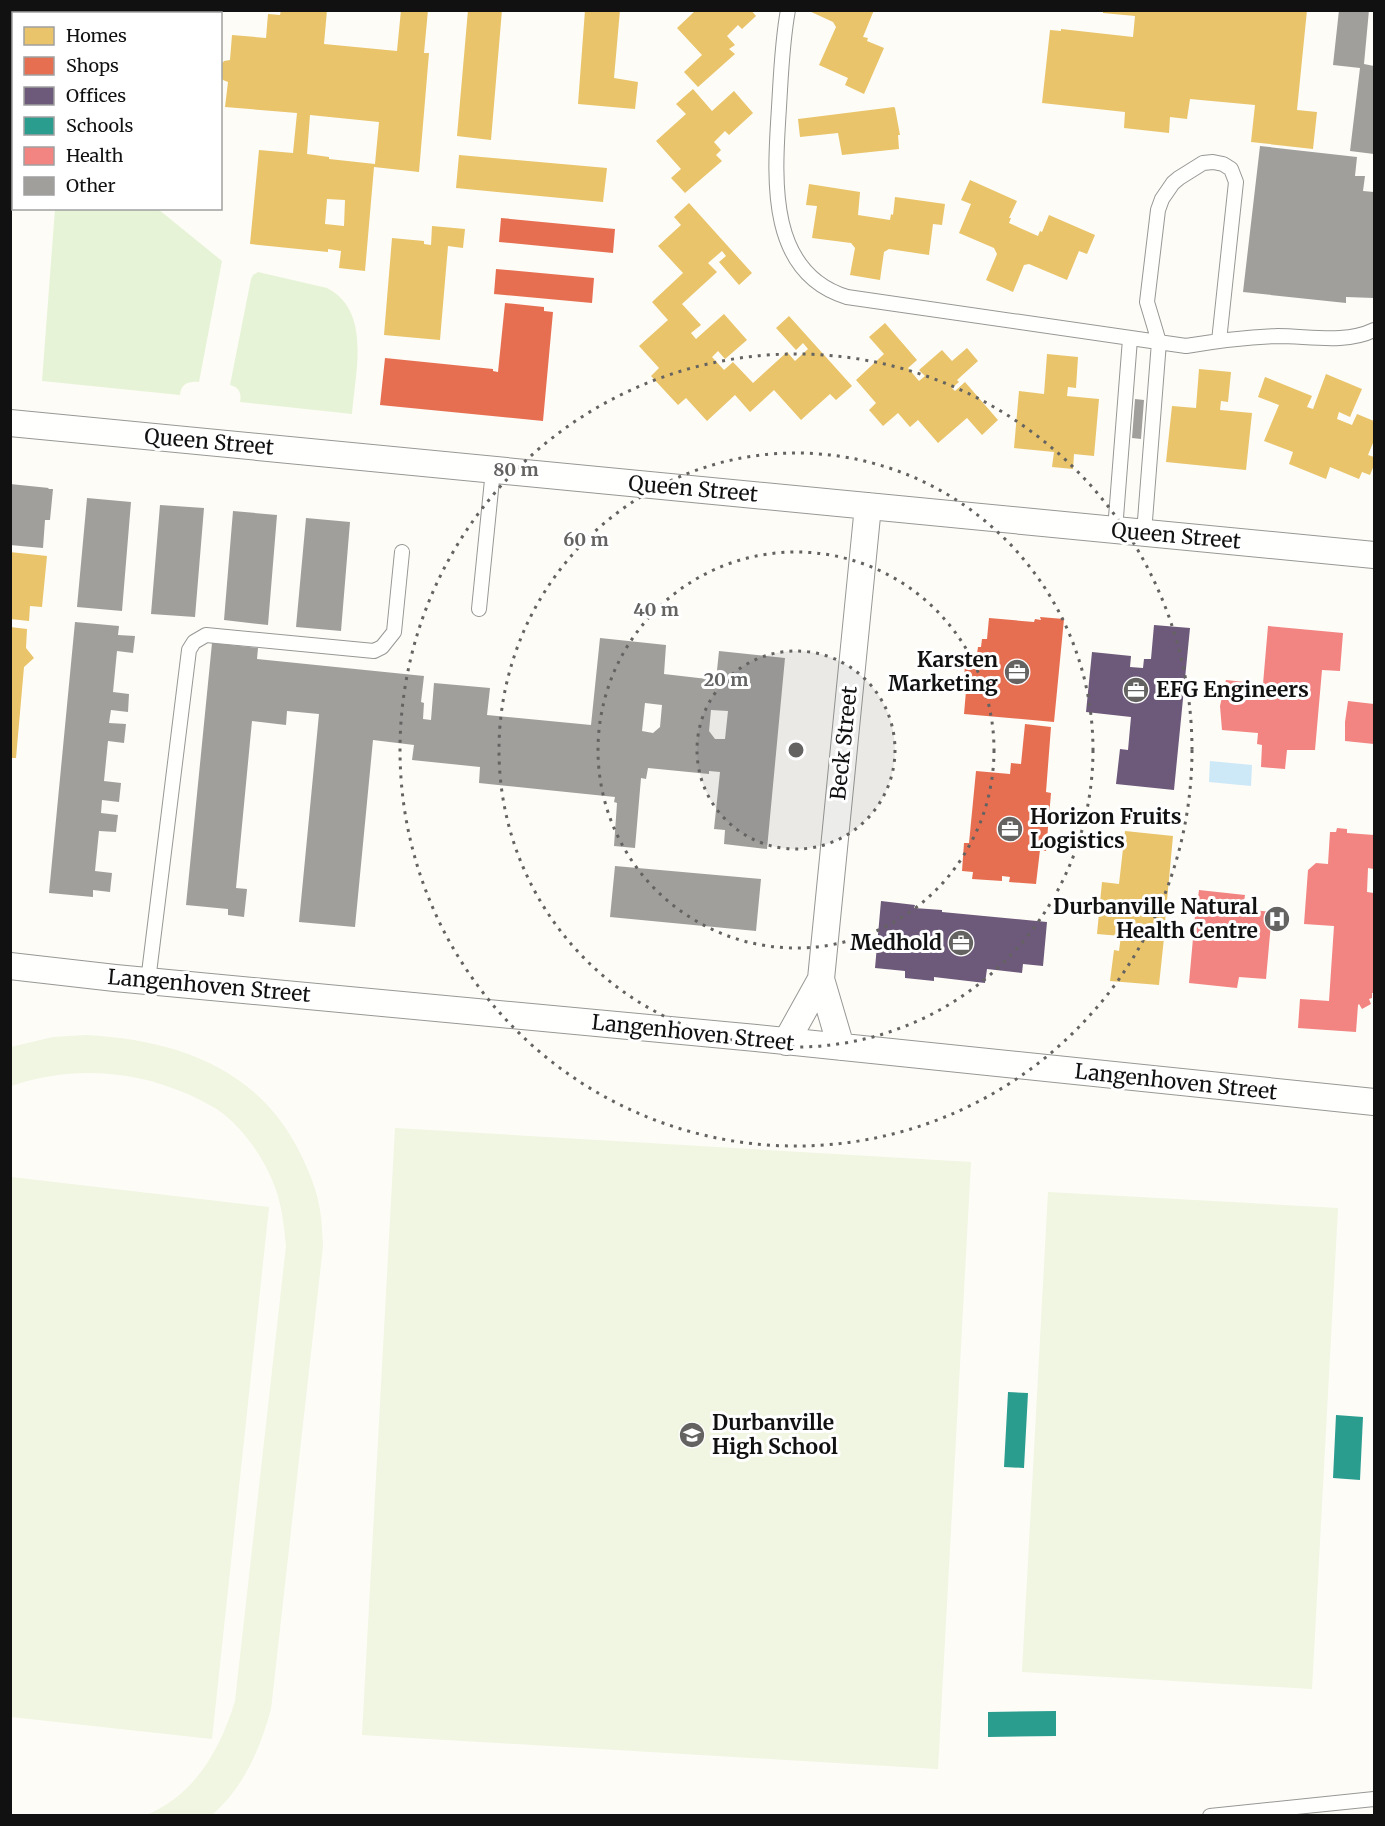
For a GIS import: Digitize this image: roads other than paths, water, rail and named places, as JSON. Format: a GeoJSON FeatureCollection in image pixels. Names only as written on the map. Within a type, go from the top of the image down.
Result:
{"type":"FeatureCollection","features":[{"type":"Feature","properties":{"kind":"street","name":"Queen Street"},"geometry":{"type":"LineString","coordinates":[[10,423],[1374,555]]}},
{"type":"Feature","properties":{"kind":"street","name":"Beck Street"},"geometry":{"type":"LineString","coordinates":[[841,1047],[821,980],[868,506]]}},
{"type":"Feature","properties":{"kind":"street","name":"Langenhoven Street"},"geometry":{"type":"LineString","coordinates":[[10,966],[841,1047],[1374,1102]]}},
{"type":"Feature","properties":{"kind":"street","name":"Beck Street"},"geometry":{"type":"LineString","coordinates":[[786,1042],[821,980]]}},
{"type":"Feature","properties":{"kind":"lane"},"geometry":{"type":"LineString","coordinates":[[788,10],[781,65],[775,170],[780,212],[785,236],[800,264],[811,277],[831,292],[847,297],[1186,346],[1278,336],[1345,338],[1374,330]]}},
{"type":"Feature","properties":{"kind":"lane"},"geometry":{"type":"LineString","coordinates":[[1144,532],[1159,342],[1147,302],[1158,210],[1168,189],[1179,178],[1203,164],[1213,162],[1231,169],[1236,182],[1219,341]]}},
{"type":"Feature","properties":{"kind":"lane"},"geometry":{"type":"LineString","coordinates":[[1115,530],[1130,339]]}},
{"type":"Feature","properties":{"kind":"lane"},"geometry":{"type":"LineString","coordinates":[[479,609],[493,470]]}},
{"type":"Feature","properties":{"kind":"lane"},"geometry":{"type":"LineString","coordinates":[[148,981],[189,650],[194,642],[206,635],[374,651],[381,647],[394,632],[402,552]]}},
{"type":"Feature","properties":{"kind":"lane"},"geometry":{"type":"LineString","coordinates":[[1210,1815],[1374,1799]]}},
{"type":"Feature","properties":{"kind":"water"},"geometry":{"type":"Polygon","coordinates":[[[1210,761],[1252,765],[1251,786],[1209,782],[1210,761]]]}},
{"type":"Feature","properties":{"kind":"place","name":"Karsten Marketing"},"geometry":{"type":"Point","coordinates":[1017,672]}},
{"type":"Feature","properties":{"kind":"place","name":"EFG Engineers"},"geometry":{"type":"Point","coordinates":[1136,690]}},
{"type":"Feature","properties":{"kind":"place","name":"Horizon Fruits Logistics"},"geometry":{"type":"Point","coordinates":[1010,829]}},
{"type":"Feature","properties":{"kind":"place","name":"Durbanville Natural Health Centre"},"geometry":{"type":"Point","coordinates":[1277,919]}},
{"type":"Feature","properties":{"kind":"place","name":"Medhold"},"geometry":{"type":"Point","coordinates":[961,943]}},
{"type":"Feature","properties":{"kind":"place","name":"Durbanville High School"},"geometry":{"type":"Point","coordinates":[692,1435]}}]}
